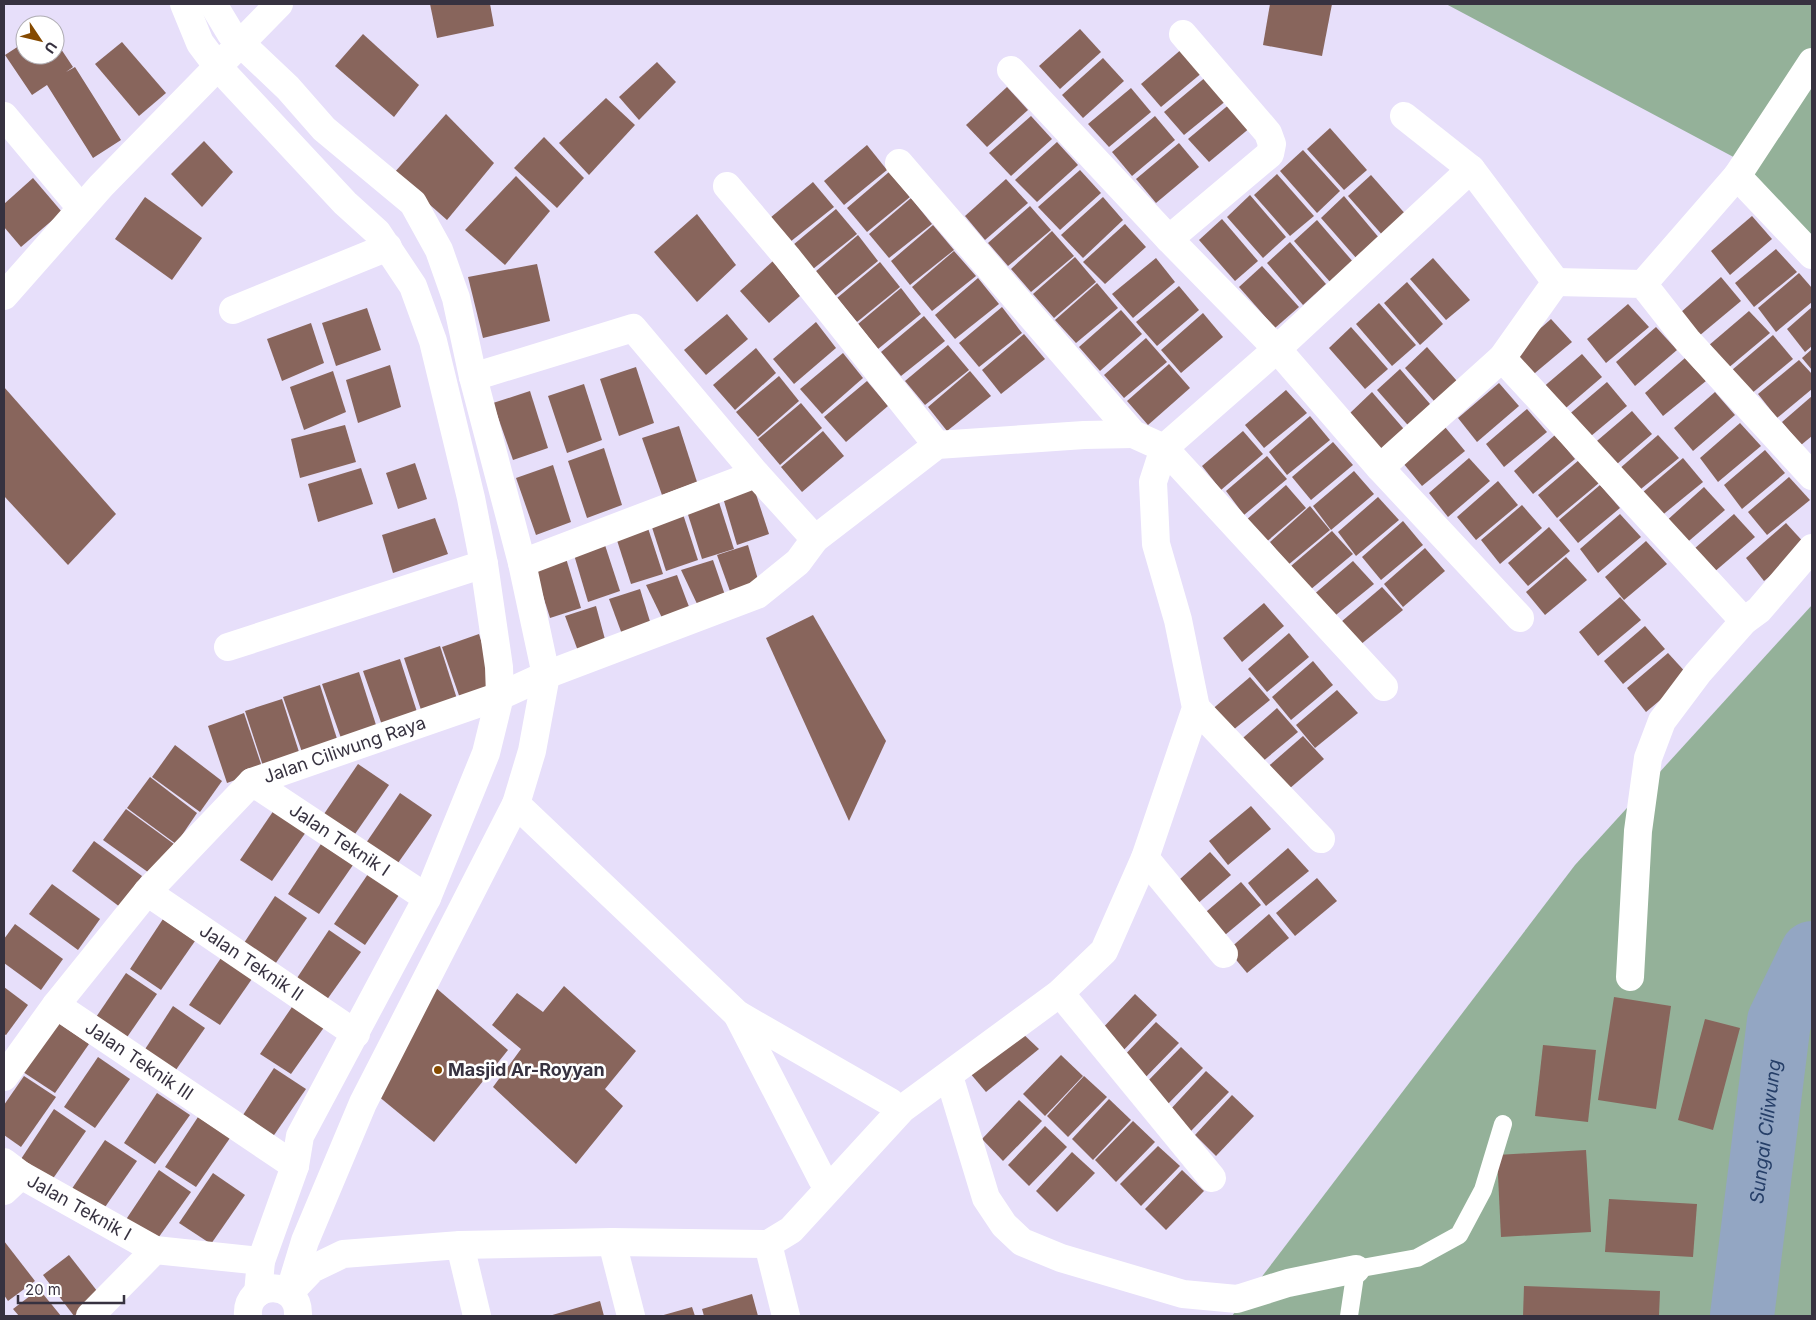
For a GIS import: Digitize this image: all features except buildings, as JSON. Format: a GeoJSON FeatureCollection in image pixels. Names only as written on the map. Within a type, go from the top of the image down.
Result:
{"type":"FeatureCollection","features":[{"type":"Feature","properties":{"kind":"street"},"geometry":{"type":"LineString","coordinates":[[184,4],[200,43],[218,67],[345,203],[377,232],[413,286],[432,341],[457,435],[484,564],[499,667],[500,696],[486,753],[427,898],[300,1136],[295,1166],[261,1261],[253,1305]]}},
{"type":"Feature","properties":{"kind":"street"},"geometry":{"type":"LineString","coordinates":[[214,4],[231,34],[242,42],[288,88],[324,129],[413,203],[439,250],[456,298],[473,377],[522,563],[546,675],[532,751],[516,804],[363,1103],[305,1241],[294,1305]]}},
{"type":"Feature","properties":{"kind":"street"},"geometry":{"type":"LineString","coordinates":[[4,296],[81,208],[279,4]]}},
{"type":"Feature","properties":{"kind":"street"},"geometry":{"type":"LineString","coordinates":[[1169,239],[1270,154],[1272,144],[1268,133],[1183,34]]}},
{"type":"Feature","properties":{"kind":"street"},"geometry":{"type":"LineString","coordinates":[[1643,284],[1737,176],[1812,62]]}},
{"type":"Feature","properties":{"kind":"street"},"geometry":{"type":"LineString","coordinates":[[1011,70],[1169,239],[1277,349],[1380,468],[1520,618]]}},
{"type":"Feature","properties":{"kind":"street"},"geometry":{"type":"LineString","coordinates":[[4,116],[81,208]]}},
{"type":"Feature","properties":{"kind":"street"},"geometry":{"type":"LineString","coordinates":[[1404,116],[1471,169],[1556,282]]}},
{"type":"Feature","properties":{"kind":"street"},"geometry":{"type":"LineString","coordinates":[[899,163],[1132,434]]}},
{"type":"Feature","properties":{"kind":"street"},"geometry":{"type":"LineString","coordinates":[[294,1305],[312,1269],[343,1254],[460,1245],[612,1242],[769,1249],[791,1230],[902,1109],[1060,993],[1104,951],[1144,858],[1196,708],[1178,620],[1156,544],[1153,482],[1164,448],[1277,349],[1471,169]]}},
{"type":"Feature","properties":{"kind":"street"},"geometry":{"type":"LineString","coordinates":[[1737,176],[1812,255]]}},
{"type":"Feature","properties":{"kind":"street"},"geometry":{"type":"LineString","coordinates":[[727,186],[787,257],[937,446],[1084,435],[1132,434],[1164,448],[1384,687]]}},
{"type":"Feature","properties":{"kind":"street"},"geometry":{"type":"LineString","coordinates":[[233,310],[388,247]]}},
{"type":"Feature","properties":{"kind":"street"},"geometry":{"type":"LineString","coordinates":[[1556,282],[1643,284]]}},
{"type":"Feature","properties":{"kind":"street"},"geometry":{"type":"LineString","coordinates":[[1380,468],[1502,358],[1556,282]]}},
{"type":"Feature","properties":{"kind":"street"},"geometry":{"type":"LineString","coordinates":[[1643,284],[1687,340],[1812,476]]}},
{"type":"Feature","properties":{"kind":"street"},"geometry":{"type":"LineString","coordinates":[[473,377],[633,328],[756,474],[815,539]]}},
{"type":"Feature","properties":{"kind":"street"},"geometry":{"type":"LineString","coordinates":[[1502,358],[1744,621]]}},
{"type":"Feature","properties":{"kind":"street","name":"Jalan Ciliwung Raya"},"geometry":{"type":"LineString","coordinates":[[56,1005],[148,892],[252,782],[500,696],[546,675],[757,595],[798,562],[815,539],[937,446]]}},
{"type":"Feature","properties":{"kind":"street"},"geometry":{"type":"LineString","coordinates":[[522,563],[756,474]]}},
{"type":"Feature","properties":{"kind":"street"},"geometry":{"type":"LineString","coordinates":[[1630,977],[1638,831],[1648,758],[1662,720],[1698,673],[1744,621],[1759,610],[1812,548]]}},
{"type":"Feature","properties":{"kind":"street"},"geometry":{"type":"LineString","coordinates":[[228,648],[484,564]]}},
{"type":"Feature","properties":{"kind":"street"},"geometry":{"type":"LineString","coordinates":[[1196,708],[1321,839]]}},
{"type":"Feature","properties":{"kind":"street","name":"Jalan Teknik I"},"geometry":{"type":"LineString","coordinates":[[252,782],[427,898]]}},
{"type":"Feature","properties":{"kind":"street"},"geometry":{"type":"LineString","coordinates":[[516,804],[737,1014],[890,1102]]}},
{"type":"Feature","properties":{"kind":"street"},"geometry":{"type":"LineString","coordinates":[[1144,858],[1224,954]]}},
{"type":"Feature","properties":{"kind":"street","name":"Jalan Teknik II"},"geometry":{"type":"LineString","coordinates":[[148,892],[356,1034]]}},
{"type":"Feature","properties":{"kind":"street"},"geometry":{"type":"LineString","coordinates":[[1060,993],[1212,1178]]}},
{"type":"Feature","properties":{"kind":"street"},"geometry":{"type":"LineString","coordinates":[[4,1077],[56,1005]]}},
{"type":"Feature","properties":{"kind":"street","name":"Jalan Teknik III"},"geometry":{"type":"LineString","coordinates":[[56,1005],[295,1166]]}},
{"type":"Feature","properties":{"kind":"street"},"geometry":{"type":"LineString","coordinates":[[737,1014],[822,1179]]}},
{"type":"Feature","properties":{"kind":"street"},"geometry":{"type":"LineString","coordinates":[[949,1076],[986,1198],[1004,1225],[1022,1242],[1061,1258],[1183,1294],[1237,1299],[1288,1283],[1356,1269]]}},
{"type":"Feature","properties":{"kind":"street","name":"Jalan Teknik I"},"geometry":{"type":"LineString","coordinates":[[10,1176],[155,1250],[261,1261]]}},
{"type":"Feature","properties":{"kind":"street"},"geometry":{"type":"LineString","coordinates":[[612,1242],[631,1316]]}},
{"type":"Feature","properties":{"kind":"street"},"geometry":{"type":"LineString","coordinates":[[460,1245],[477,1316]]}},
{"type":"Feature","properties":{"kind":"street"},"geometry":{"type":"LineString","coordinates":[[769,1249],[786,1316]]}},
{"type":"Feature","properties":{"kind":"street","name":"Jalan Teknik I"},"geometry":{"type":"LineString","coordinates":[[90,1316],[155,1250]]}},
{"type":"Feature","properties":{"kind":"street"},"geometry":{"type":"LineString","coordinates":[[253,1305],[274,1288],[294,1305]]}},
{"type":"Feature","properties":{"kind":"lane"},"geometry":{"type":"LineString","coordinates":[[1349,1316],[1356,1269],[1417,1258],[1459,1235],[1483,1190],[1503,1124]]}},
{"type":"Feature","properties":{"kind":"green space"},"geometry":{"type":"Polygon","coordinates":[[[1446,4],[1812,4],[1812,246],[1741,161],[1446,4]]]}},
{"type":"Feature","properties":{"kind":"green space"},"geometry":{"type":"Polygon","coordinates":[[[1812,605],[1812,1316],[1232,1316],[1575,865],[1812,605]]]}},
{"type":"Feature","properties":{"kind":"waterway","name":"Sungai Ciliwung"},"geometry":{"type":"LineString","coordinates":[[1742,1316],[1779,1021],[1812,953]]}},
{"type":"Feature","properties":{"kind":"place","name":"Masjid Ar-Royyan"},"geometry":{"type":"Point","coordinates":[438,1070]}}]}
